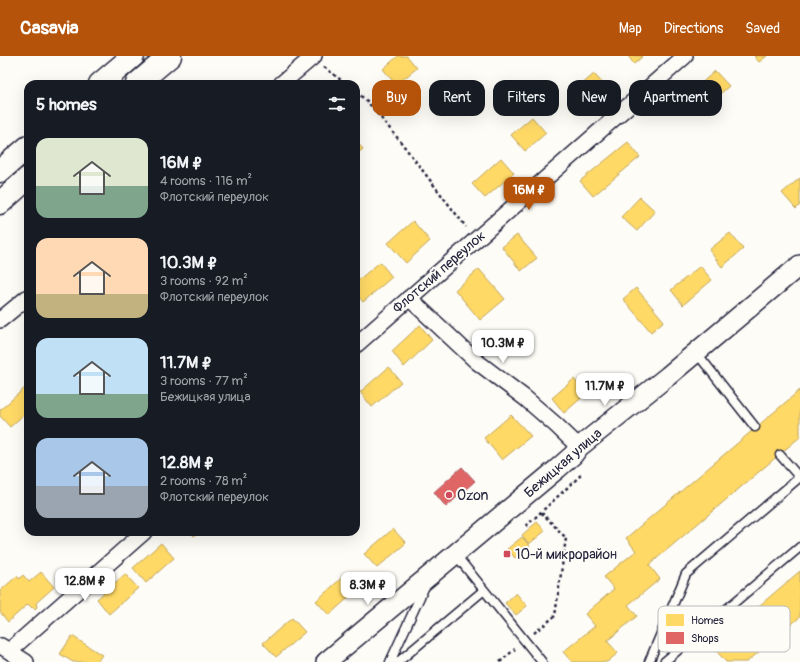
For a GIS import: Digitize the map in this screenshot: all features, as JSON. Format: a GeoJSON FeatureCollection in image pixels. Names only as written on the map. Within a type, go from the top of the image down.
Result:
{"type":"FeatureCollection","features":[{"type":"Feature","properties":{"kind":"main road"},"geometry":{"type":"LineString","coordinates":[[105,80],[133,56]]}},
{"type":"Feature","properties":{"kind":"main road"},"geometry":{"type":"LineString","coordinates":[[142,80],[170,56]]}},
{"type":"Feature","properties":{"kind":"main road"},"geometry":{"type":"LineString","coordinates":[[0,171],[24,150]]}},
{"type":"Feature","properties":{"kind":"main road"},"geometry":{"type":"LineString","coordinates":[[0,203],[24,182]]}},
{"type":"Feature","properties":{"kind":"street","name":"Флотский переулок"},"geometry":{"type":"LineString","coordinates":[[360,341],[685,56]]}},
{"type":"Feature","properties":{"kind":"street"},"geometry":{"type":"LineString","coordinates":[[286,80],[313,57]]}},
{"type":"Feature","properties":{"kind":"street","name":"Бежицкая улица"},"geometry":{"type":"LineString","coordinates":[[326,662],[573,455],[579,448],[800,265]]}},
{"type":"Feature","properties":{"kind":"street"},"geometry":{"type":"LineString","coordinates":[[409,298],[476,361],[525,398],[556,425],[579,448]]}},
{"type":"Feature","properties":{"kind":"street"},"geometry":{"type":"LineString","coordinates":[[0,320],[24,300]]}},
{"type":"Feature","properties":{"kind":"street"},"geometry":{"type":"LineString","coordinates":[[26,662],[4,648],[139,536]]}},
{"type":"Feature","properties":{"kind":"lane"},"geometry":{"type":"LineString","coordinates":[[696,352],[756,428]]}},
{"type":"Feature","properties":{"kind":"lane"},"geometry":{"type":"LineString","coordinates":[[673,606],[686,574],[800,478],[780,455]]}},
{"type":"Feature","properties":{"kind":"lane"},"geometry":{"type":"LineString","coordinates":[[730,606],[800,547]]}},
{"type":"Feature","properties":{"kind":"lane"},"geometry":{"type":"LineString","coordinates":[[455,554],[542,662]]}},
{"type":"Feature","properties":{"kind":"lane"},"geometry":{"type":"LineString","coordinates":[[390,662],[431,574]]}},
{"type":"Feature","properties":{"kind":"lane"},"geometry":{"type":"LineString","coordinates":[[398,662],[484,590]]}},
{"type":"Feature","properties":{"kind":"lane"},"geometry":{"type":"LineString","coordinates":[[649,662],[658,641]]}},
{"type":"Feature","properties":{"kind":"lane"},"geometry":{"type":"LineString","coordinates":[[664,662],[676,652]]}},
{"type":"Feature","properties":{"kind":"path"},"geometry":{"type":"LineString","coordinates":[[313,57],[341,80]]}},
{"type":"Feature","properties":{"kind":"path"},"geometry":{"type":"LineString","coordinates":[[360,95],[367,101],[400,141],[476,240]]}},
{"type":"Feature","properties":{"kind":"path"},"geometry":{"type":"LineString","coordinates":[[500,662],[555,616],[566,538],[541,512]]}},
{"type":"Feature","properties":{"kind":"building: Homes"},"geometry":{"type":"Polygon","coordinates":[[[398,56],[407,56],[417,68],[402,80],[392,80],[383,69],[398,56]]]}},
{"type":"Feature","properties":{"kind":"building: Homes"},"geometry":{"type":"Polygon","coordinates":[[[628,56],[643,56],[634,64],[628,56]]]}},
{"type":"Feature","properties":{"kind":"building: Homes"},"geometry":{"type":"Polygon","coordinates":[[[754,56],[767,56],[759,62],[754,56]]]}},
{"type":"Feature","properties":{"kind":"building: Homes"},"geometry":{"type":"Polygon","coordinates":[[[715,71],[729,86],[722,92],[722,80],[705,80],[715,71]]]}},
{"type":"Feature","properties":{"kind":"building: Homes"},"geometry":{"type":"Polygon","coordinates":[[[594,74],[600,80],[587,80],[594,74]]]}},
{"type":"Feature","properties":{"kind":"building: Homes"},"geometry":{"type":"Polygon","coordinates":[[[532,117],[546,133],[525,151],[511,135],[532,117]]]}},
{"type":"Feature","properties":{"kind":"building: Homes"},"geometry":{"type":"Polygon","coordinates":[[[628,142],[640,157],[593,196],[580,181],[628,142]]]}},
{"type":"Feature","properties":{"kind":"building: Homes"},"geometry":{"type":"Polygon","coordinates":[[[501,158],[514,173],[485,198],[472,184],[501,158]]]}},
{"type":"Feature","properties":{"kind":"building: Homes"},"geometry":{"type":"Polygon","coordinates":[[[800,178],[800,205],[796,209],[782,193],[800,178]]]}},
{"type":"Feature","properties":{"kind":"building: Homes"},"geometry":{"type":"Polygon","coordinates":[[[640,197],[655,211],[637,231],[621,217],[640,197]]]}},
{"type":"Feature","properties":{"kind":"building: Homes"},"geometry":{"type":"Polygon","coordinates":[[[413,221],[430,241],[406,263],[388,243],[413,221]]]}},
{"type":"Feature","properties":{"kind":"building: Homes"},"geometry":{"type":"Polygon","coordinates":[[[730,233],[743,249],[722,267],[709,250],[730,233]]]}},
{"type":"Feature","properties":{"kind":"building: Homes"},"geometry":{"type":"Polygon","coordinates":[[[517,235],[537,258],[521,271],[502,247],[517,235]]]}},
{"type":"Feature","properties":{"kind":"building: Homes"},"geometry":{"type":"Polygon","coordinates":[[[380,262],[392,277],[363,302],[360,298],[360,279],[380,262]]]}},
{"type":"Feature","properties":{"kind":"building: Homes"},"geometry":{"type":"Polygon","coordinates":[[[700,266],[712,280],[683,305],[671,290],[700,266]]]}},
{"type":"Feature","properties":{"kind":"building: Homes"},"geometry":{"type":"Polygon","coordinates":[[[479,269],[505,299],[480,320],[455,290],[479,269]]]}},
{"type":"Feature","properties":{"kind":"building: Homes"},"geometry":{"type":"Polygon","coordinates":[[[636,288],[664,321],[651,332],[623,299],[636,288]]]}},
{"type":"Feature","properties":{"kind":"building: Homes"},"geometry":{"type":"Polygon","coordinates":[[[420,325],[432,340],[404,367],[392,351],[420,325]]]}},
{"type":"Feature","properties":{"kind":"building: Homes"},"geometry":{"type":"Polygon","coordinates":[[[389,367],[401,382],[372,407],[360,392],[389,367]]]}},
{"type":"Feature","properties":{"kind":"building: Homes"},"geometry":{"type":"Polygon","coordinates":[[[574,379],[586,394],[564,413],[552,398],[574,379]]]}},
{"type":"Feature","properties":{"kind":"building: Homes"},"geometry":{"type":"Polygon","coordinates":[[[24,389],[24,415],[10,427],[0,416],[0,410],[24,389]]]}},
{"type":"Feature","properties":{"kind":"building: Homes"},"geometry":{"type":"Polygon","coordinates":[[[800,390],[800,437],[649,565],[660,579],[628,605],[637,616],[607,641],[618,653],[607,662],[572,662],[563,652],[595,626],[585,614],[614,589],[604,577],[636,551],[626,538],[800,390]]]}},
{"type":"Feature","properties":{"kind":"building: Homes"},"geometry":{"type":"Polygon","coordinates":[[[511,415],[531,436],[502,460],[484,438],[511,415]]]}},
{"type":"Feature","properties":{"kind":"building: Homes"},"geometry":{"type":"Polygon","coordinates":[[[537,522],[545,531],[529,544],[522,535],[537,522]]]}},
{"type":"Feature","properties":{"kind":"building: Homes"},"geometry":{"type":"Polygon","coordinates":[[[393,529],[406,543],[377,568],[364,554],[393,529]]]}},
{"type":"Feature","properties":{"kind":"building: Homes"},"geometry":{"type":"Polygon","coordinates":[[[522,537],[530,546],[515,558],[507,549],[522,537]]]}},
{"type":"Feature","properties":{"kind":"building: Homes"},"geometry":{"type":"Polygon","coordinates":[[[161,543],[174,558],[146,583],[133,568],[161,543]]]}},
{"type":"Feature","properties":{"kind":"building: Homes"},"geometry":{"type":"Polygon","coordinates":[[[800,571],[800,617],[790,625],[790,606],[759,606],[800,571]]]}},
{"type":"Feature","properties":{"kind":"building: Homes"},"geometry":{"type":"Polygon","coordinates":[[[41,572],[54,587],[36,603],[37,607],[35,609],[28,604],[8,622],[0,612],[0,591],[17,576],[19,579],[23,575],[29,582],[41,572]]]}},
{"type":"Feature","properties":{"kind":"building: Homes"},"geometry":{"type":"Polygon","coordinates":[[[125,574],[138,588],[109,614],[97,599],[125,574]]]}},
{"type":"Feature","properties":{"kind":"building: Homes"},"geometry":{"type":"Polygon","coordinates":[[[345,575],[357,590],[329,615],[316,601],[345,575]]]}},
{"type":"Feature","properties":{"kind":"building: Homes"},"geometry":{"type":"Polygon","coordinates":[[[516,593],[527,606],[516,615],[505,603],[516,593]]]}},
{"type":"Feature","properties":{"kind":"building: Homes"},"geometry":{"type":"Polygon","coordinates":[[[292,618],[305,632],[276,657],[263,643],[292,618]]]}},
{"type":"Feature","properties":{"kind":"building: Homes"},"geometry":{"type":"Polygon","coordinates":[[[72,636],[102,655],[97,662],[73,662],[60,654],[72,636]]]}},
{"type":"Feature","properties":{"kind":"building: Homes"},"geometry":{"type":"Polygon","coordinates":[[[717,652],[759,652],[747,662],[726,662],[717,652]]]}},
{"type":"Feature","properties":{"kind":"building: Shops"},"geometry":{"type":"Polygon","coordinates":[[[462,467],[475,481],[446,507],[434,492],[462,467]]]}},
{"type":"Feature","properties":{"kind":"place","name":"Ozon"},"geometry":{"type":"Point","coordinates":[449,495]}},
{"type":"Feature","properties":{"kind":"place","name":"10-й микрорайон"},"geometry":{"type":"Point","coordinates":[507,554]}}]}
